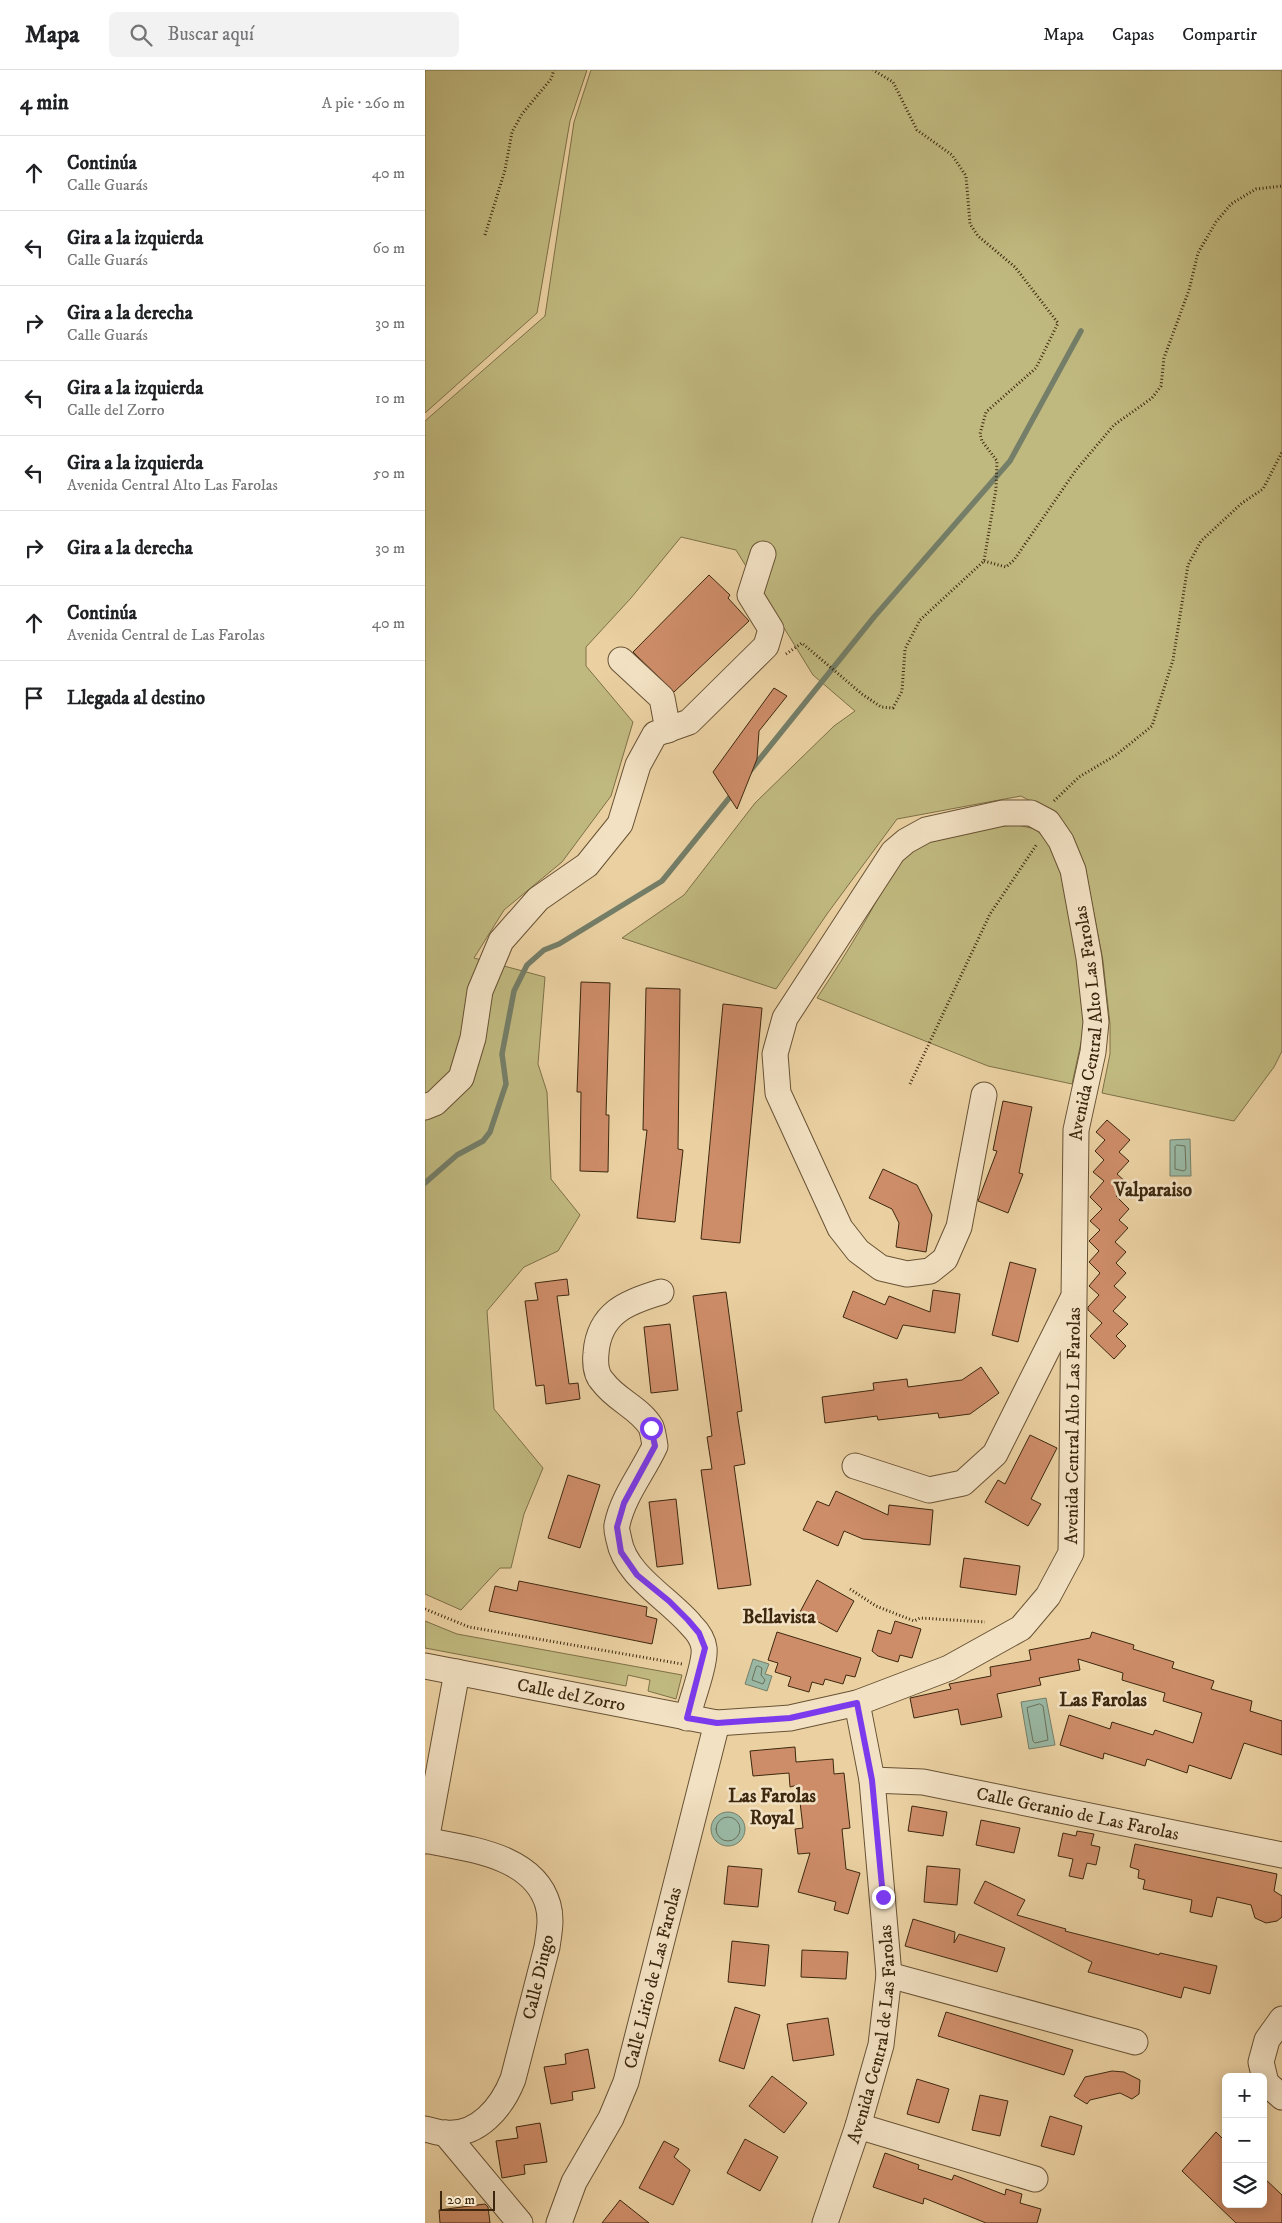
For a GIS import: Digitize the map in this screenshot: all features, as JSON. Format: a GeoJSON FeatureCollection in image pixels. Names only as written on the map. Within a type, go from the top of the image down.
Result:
{"type":"FeatureCollection","features":[{"type":"Feature","properties":{"kind":"street"},"geometry":{"type":"LineString","coordinates":[[425,1107],[435,1103],[461,1078],[473,1038],[480,991],[501,942],[538,899],[587,865],[620,824],[638,765],[655,734],[689,722],[766,646],[771,629],[750,595],[763,554]]}},
{"type":"Feature","properties":{"kind":"street"},"geometry":{"type":"LineString","coordinates":[[621,660],[662,698],[668,730]]}},
{"type":"Feature","properties":{"kind":"street"},"geometry":{"type":"LineString","coordinates":[[984,1095],[959,1227],[949,1251],[945,1259],[930,1272],[907,1274],[881,1268],[858,1251],[841,1228],[778,1093],[775,1054],[785,1018],[893,852],[906,840],[925,830],[1003,813],[1031,813],[1048,822]]}},
{"type":"Feature","properties":{"kind":"street","name":"Avenida Central Alto Las Farolas"},"geometry":{"type":"LineString","coordinates":[[717,1723],[790,1718],[857,1703],[949,1668],[1021,1628],[1048,1596],[1071,1552],[1076,1130],[1093,1052],[1096,1022],[1089,958],[1073,870],[1061,841],[1048,822]]}},
{"type":"Feature","properties":{"kind":"street"},"geometry":{"type":"LineString","coordinates":[[661,1292],[637,1299],[618,1309],[604,1324],[597,1343],[595,1364],[601,1381],[621,1400],[638,1412],[651,1428],[655,1446],[624,1503],[617,1527],[621,1552],[637,1575],[669,1601],[699,1633],[705,1648],[687,1718]]}},
{"type":"Feature","properties":{"kind":"street"},"geometry":{"type":"LineString","coordinates":[[855,1466],[929,1490],[963,1483],[995,1454],[1074,1296]]}},
{"type":"Feature","properties":{"kind":"street","name":"Calle del Zorro"},"geometry":{"type":"LineString","coordinates":[[425,1666],[717,1723]]}},
{"type":"Feature","properties":{"kind":"street","name":"Calle Dingo"},"geometry":{"type":"LineString","coordinates":[[435,2131],[463,2131],[480,2123],[495,2111],[506,2096],[513,2079],[547,1947],[550,1926],[548,1905],[539,1884],[524,1870],[502,1859],[426,1840],[457,1672]]}},
{"type":"Feature","properties":{"kind":"street","name":"Avenida Central de Las Farolas"},"geometry":{"type":"LineString","coordinates":[[825,2223],[858,2126],[881,2045],[889,1975],[872,1780],[857,1703]]}},
{"type":"Feature","properties":{"kind":"street","name":"Calle Lirio de Las Farolas"},"geometry":{"type":"LineString","coordinates":[[559,2223],[574,2182],[611,2118],[626,2082],[717,1723]]}},
{"type":"Feature","properties":{"kind":"street","name":"Calle Geranio de Las Farolas"},"geometry":{"type":"LineString","coordinates":[[872,1780],[923,1782],[1282,1855]]}},
{"type":"Feature","properties":{"kind":"street"},"geometry":{"type":"LineString","coordinates":[[889,1975],[1135,2042]]}},
{"type":"Feature","properties":{"kind":"street"},"geometry":{"type":"LineString","coordinates":[[1282,2019],[1267,2040],[1261,2062],[1267,2083],[1282,2097]]}},
{"type":"Feature","properties":{"kind":"street"},"geometry":{"type":"LineString","coordinates":[[858,2126],[1035,2179]]}},
{"type":"Feature","properties":{"kind":"street"},"geometry":{"type":"LineString","coordinates":[[435,2131],[520,2223]]}},
{"type":"Feature","properties":{"kind":"path"},"geometry":{"type":"LineString","coordinates":[[485,235],[505,170],[512,132],[522,114],[551,79],[554,70]]}},
{"type":"Feature","properties":{"kind":"path"},"geometry":{"type":"LineString","coordinates":[[779,658],[802,643],[862,694],[881,707],[893,708],[902,691],[905,649],[920,620],[984,561],[996,489],[997,461],[979,434],[986,412],[1036,368],[1058,323],[1015,267],[978,236],[970,224],[966,176],[952,155],[917,130],[893,82],[873,70]]}},
{"type":"Feature","properties":{"kind":"path"},"geometry":{"type":"LineString","coordinates":[[984,561],[1005,567],[1014,560],[1076,470],[1114,425],[1152,398],[1161,386],[1164,358],[1189,290],[1198,253],[1216,222],[1231,204],[1256,189],[1282,186]]}},
{"type":"Feature","properties":{"kind":"path"},"geometry":{"type":"LineString","coordinates":[[910,1084],[990,914],[1032,854],[1048,822],[1054,800],[1073,782],[1116,755],[1151,726],[1173,660],[1189,564],[1201,541],[1242,503],[1263,489],[1282,452]]}},
{"type":"Feature","properties":{"kind":"path"},"geometry":{"type":"LineString","coordinates":[[850,1589],[876,1606],[905,1619],[914,1621],[920,1618],[987,1623],[1009,1634]]}},
{"type":"Feature","properties":{"kind":"path"},"geometry":{"type":"LineString","coordinates":[[425,1609],[469,1627],[701,1667]]}},
{"type":"Feature","properties":{"kind":"shaded area"},"geometry":{"type":"Polygon","coordinates":[[[425,70],[587,70],[570,121],[537,313],[425,413],[425,70]]]}},
{"type":"Feature","properties":{"kind":"shaded area"},"geometry":{"type":"Polygon","coordinates":[[[591,70],[1282,70],[1282,1051],[1274,1067],[1234,1121],[1102,1093],[1110,1054],[1110,1024],[1103,961],[1085,867],[1055,814],[1021,796],[897,819],[827,914],[776,989],[622,938],[684,895],[755,803],[834,726],[855,711],[813,675],[736,550],[681,537],[631,598],[586,647],[586,666],[633,722],[611,796],[562,862],[504,910],[474,958],[545,977],[538,1064],[547,1092],[551,1179],[580,1215],[558,1251],[524,1267],[487,1311],[494,1409],[543,1468],[524,1514],[511,1568],[500,1568],[461,1610],[425,1594],[425,421],[545,316],[574,122],[591,70]]]}},
{"type":"Feature","properties":{"kind":"shaded area"},"geometry":{"type":"Polygon","coordinates":[[[1017,825],[1036,829],[1051,846],[1061,873],[1078,963],[1085,1024],[1072,1084],[988,1066],[817,998],[899,864],[906,856],[924,843],[950,834],[1017,825]]]}},
{"type":"Feature","properties":{"kind":"shaded area"},"geometry":{"type":"Polygon","coordinates":[[[425,1621],[457,1634],[682,1675],[676,1699],[648,1691],[650,1680],[628,1675],[626,1686],[425,1648],[425,1621]]]}},
{"type":"Feature","properties":{"kind":"water"},"geometry":{"type":"Polygon","coordinates":[[[1190,1139],[1191,1176],[1170,1176],[1170,1140],[1190,1139]]]}},
{"type":"Feature","properties":{"kind":"water"},"geometry":{"type":"Polygon","coordinates":[[[753,1659],[769,1664],[765,1674],[772,1676],[767,1691],[745,1684],[753,1659]]]}},
{"type":"Feature","properties":{"kind":"water"},"geometry":{"type":"Polygon","coordinates":[[[1046,1698],[1055,1745],[1029,1749],[1021,1702],[1046,1698]]]}},
{"type":"Feature","properties":{"kind":"water"},"geometry":{"type":"Polygon","coordinates":[[[728,1812],[740,1817],[745,1829],[740,1841],[728,1846],[716,1841],[711,1829],[716,1817],[728,1812]]]}},
{"type":"Feature","properties":{"kind":"building"},"geometry":{"type":"Polygon","coordinates":[[[709,575],[730,595],[728,598],[749,621],[674,692],[633,652],[709,575]]]}},
{"type":"Feature","properties":{"kind":"building"},"geometry":{"type":"Polygon","coordinates":[[[774,688],[787,696],[759,731],[757,759],[737,809],[713,772],[774,688]]]}},
{"type":"Feature","properties":{"kind":"building"},"geometry":{"type":"Polygon","coordinates":[[[581,982],[610,983],[606,1115],[609,1115],[608,1172],[580,1171],[581,1092],[577,1092],[581,982]]]}},
{"type":"Feature","properties":{"kind":"building"},"geometry":{"type":"Polygon","coordinates":[[[646,988],[680,989],[678,1149],[683,1150],[675,1222],[637,1218],[647,1130],[643,1130],[646,988]]]}},
{"type":"Feature","properties":{"kind":"building"},"geometry":{"type":"Polygon","coordinates":[[[723,1004],[762,1008],[740,1243],[701,1239],[723,1004]]]}},
{"type":"Feature","properties":{"kind":"building"},"geometry":{"type":"Polygon","coordinates":[[[1003,1101],[1032,1107],[1019,1173],[1023,1174],[1008,1213],[978,1201],[997,1151],[993,1150],[1003,1101]]]}},
{"type":"Feature","properties":{"kind":"building","name":"Valparaiso"},"geometry":{"type":"Polygon","coordinates":[[[1107,1120],[1130,1140],[1119,1152],[1129,1161],[1117,1174],[1128,1184],[1116,1196],[1129,1209],[1119,1220],[1128,1228],[1115,1242],[1126,1252],[1116,1263],[1126,1273],[1114,1286],[1126,1297],[1113,1311],[1128,1324],[1116,1336],[1126,1346],[1114,1359],[1090,1336],[1102,1323],[1088,1310],[1088,1307],[1099,1295],[1089,1286],[1100,1273],[1089,1262],[1099,1251],[1089,1241],[1100,1230],[1090,1221],[1102,1209],[1090,1197],[1104,1181],[1093,1172],[1104,1160],[1095,1151],[1105,1140],[1096,1132],[1107,1120]]]}},
{"type":"Feature","properties":{"kind":"building"},"geometry":{"type":"Polygon","coordinates":[[[883,1169],[917,1185],[932,1215],[926,1252],[896,1247],[899,1223],[892,1209],[869,1198],[883,1169]]]}},
{"type":"Feature","properties":{"kind":"building"},"geometry":{"type":"Polygon","coordinates":[[[1010,1262],[1036,1269],[1018,1342],[992,1335],[1010,1262]]]}},
{"type":"Feature","properties":{"kind":"building"},"geometry":{"type":"Polygon","coordinates":[[[567,1279],[569,1295],[557,1296],[569,1384],[578,1383],[580,1399],[546,1404],[544,1385],[536,1386],[525,1301],[538,1300],[535,1283],[567,1279]]]}},
{"type":"Feature","properties":{"kind":"building"},"geometry":{"type":"Polygon","coordinates":[[[933,1290],[960,1294],[955,1333],[903,1325],[897,1339],[843,1317],[853,1291],[885,1305],[889,1296],[930,1312],[933,1290]]]}},
{"type":"Feature","properties":{"kind":"building"},"geometry":{"type":"Polygon","coordinates":[[[726,1292],[742,1411],[737,1412],[745,1464],[734,1466],[751,1585],[718,1589],[701,1470],[712,1469],[707,1437],[712,1436],[693,1296],[726,1292]]]}},
{"type":"Feature","properties":{"kind":"building"},"geometry":{"type":"Polygon","coordinates":[[[670,1324],[678,1390],[651,1393],[644,1327],[670,1324]]]}},
{"type":"Feature","properties":{"kind":"building"},"geometry":{"type":"Polygon","coordinates":[[[981,1367],[999,1393],[970,1414],[939,1418],[938,1413],[878,1420],[877,1416],[825,1423],[822,1397],[874,1390],[873,1383],[907,1379],[908,1387],[962,1380],[981,1367]]]}},
{"type":"Feature","properties":{"kind":"building"},"geometry":{"type":"Polygon","coordinates":[[[1030,1435],[1057,1448],[1031,1499],[1041,1504],[1028,1526],[985,1502],[998,1480],[1005,1484],[1030,1435]]]}},
{"type":"Feature","properties":{"kind":"building"},"geometry":{"type":"Polygon","coordinates":[[[568,1475],[600,1485],[580,1548],[548,1538],[568,1475]]]}},
{"type":"Feature","properties":{"kind":"building"},"geometry":{"type":"Polygon","coordinates":[[[836,1491],[888,1515],[889,1505],[933,1510],[930,1545],[863,1539],[844,1531],[838,1546],[803,1530],[817,1501],[829,1506],[836,1491]]]}},
{"type":"Feature","properties":{"kind":"building"},"geometry":{"type":"Polygon","coordinates":[[[676,1499],[683,1564],[657,1567],[649,1502],[676,1499]]]}},
{"type":"Feature","properties":{"kind":"building"},"geometry":{"type":"Polygon","coordinates":[[[964,1558],[1020,1566],[1016,1595],[960,1587],[964,1558]]]}},
{"type":"Feature","properties":{"kind":"building"},"geometry":{"type":"Polygon","coordinates":[[[817,1580],[854,1601],[837,1632],[800,1612],[817,1580]]]}},
{"type":"Feature","properties":{"kind":"building"},"geometry":{"type":"Polygon","coordinates":[[[519,1581],[647,1607],[646,1616],[657,1619],[652,1644],[489,1611],[495,1586],[517,1591],[519,1581]]]}},
{"type":"Feature","properties":{"kind":"building"},"geometry":{"type":"Polygon","coordinates":[[[895,1621],[921,1629],[912,1658],[900,1655],[898,1662],[878,1656],[872,1651],[878,1630],[891,1634],[895,1621]]]}},
{"type":"Feature","properties":{"kind":"building"},"geometry":{"type":"Polygon","coordinates":[[[777,1632],[861,1658],[855,1677],[846,1675],[843,1684],[825,1679],[823,1685],[812,1682],[809,1692],[788,1686],[791,1677],[775,1672],[778,1663],[768,1660],[777,1632]]]}},
{"type":"Feature","properties":{"kind":"building"},"geometry":{"type":"Polygon","coordinates":[[[1092,1632],[1134,1645],[1133,1649],[1174,1662],[1172,1668],[1214,1681],[1211,1689],[1252,1701],[1250,1711],[1282,1721],[1282,1755],[1244,1743],[1231,1779],[1189,1765],[1187,1773],[1147,1759],[1145,1766],[1104,1753],[1103,1759],[1060,1745],[1069,1715],[1110,1729],[1112,1722],[1153,1735],[1155,1730],[1193,1743],[1202,1713],[1163,1701],[1165,1693],[1122,1680],[1123,1673],[1078,1659],[1080,1670],[1039,1678],[1041,1685],[997,1694],[1002,1717],[961,1725],[958,1709],[914,1718],[910,1698],[951,1689],[949,1684],[991,1676],[990,1667],[1031,1660],[1029,1650],[1090,1638],[1092,1632]]]}},
{"type":"Feature","properties":{"kind":"building"},"geometry":{"type":"Polygon","coordinates":[[[795,1747],[796,1762],[833,1759],[834,1774],[844,1773],[850,1828],[842,1829],[846,1869],[860,1873],[848,1914],[834,1910],[836,1902],[798,1892],[810,1853],[798,1854],[795,1829],[803,1828],[798,1785],[790,1787],[789,1773],[753,1776],[750,1751],[795,1747]]]}},
{"type":"Feature","properties":{"kind":"building"},"geometry":{"type":"Polygon","coordinates":[[[912,1806],[947,1812],[943,1836],[908,1831],[912,1806]]]}},
{"type":"Feature","properties":{"kind":"building"},"geometry":{"type":"Polygon","coordinates":[[[981,1820],[1020,1828],[1014,1853],[976,1845],[981,1820]]]}},
{"type":"Feature","properties":{"kind":"building"},"geometry":{"type":"Polygon","coordinates":[[[1077,1831],[1094,1834],[1091,1845],[1100,1847],[1096,1865],[1087,1863],[1083,1879],[1069,1876],[1073,1859],[1058,1856],[1063,1833],[1076,1836],[1077,1831]]]}},
{"type":"Feature","properties":{"kind":"building"},"geometry":{"type":"Polygon","coordinates":[[[1135,1844],[1277,1874],[1274,1891],[1282,1896],[1282,1917],[1277,1921],[1266,1923],[1255,1918],[1251,1905],[1217,1897],[1212,1917],[1190,1912],[1192,1900],[1143,1889],[1145,1880],[1138,1878],[1139,1870],[1130,1867],[1135,1844]]]}},
{"type":"Feature","properties":{"kind":"building"},"geometry":{"type":"Polygon","coordinates":[[[728,1866],[762,1869],[758,1907],[724,1904],[728,1866]]]}},
{"type":"Feature","properties":{"kind":"building"},"geometry":{"type":"Polygon","coordinates":[[[927,1866],[960,1869],[957,1905],[924,1902],[927,1866]]]}},
{"type":"Feature","properties":{"kind":"building"},"geometry":{"type":"Polygon","coordinates":[[[985,1881],[1025,1900],[1017,1915],[1066,1929],[1065,1931],[1159,1955],[1160,1953],[1217,1966],[1210,1994],[1184,1987],[1181,1998],[1088,1972],[1092,1962],[974,1903],[985,1881]]]}},
{"type":"Feature","properties":{"kind":"building"},"geometry":{"type":"Polygon","coordinates":[[[913,1919],[955,1932],[954,1943],[959,1934],[1005,1948],[997,1972],[905,1946],[913,1919]]]}},
{"type":"Feature","properties":{"kind":"building"},"geometry":{"type":"Polygon","coordinates":[[[732,1941],[769,1945],[765,1986],[728,1982],[732,1941]]]}},
{"type":"Feature","properties":{"kind":"building"},"geometry":{"type":"Polygon","coordinates":[[[802,1950],[848,1952],[846,1979],[801,1977],[802,1950]]]}},
{"type":"Feature","properties":{"kind":"building"},"geometry":{"type":"Polygon","coordinates":[[[735,2007],[760,2015],[744,2069],[719,2061],[735,2007]]]}},
{"type":"Feature","properties":{"kind":"building"},"geometry":{"type":"Polygon","coordinates":[[[946,2012],[1073,2050],[1064,2075],[938,2036],[946,2012]]]}},
{"type":"Feature","properties":{"kind":"building"},"geometry":{"type":"Polygon","coordinates":[[[828,2018],[834,2055],[793,2061],[787,2024],[828,2018]]]}},
{"type":"Feature","properties":{"kind":"building"},"geometry":{"type":"Polygon","coordinates":[[[588,2049],[595,2088],[572,2092],[573,2100],[551,2104],[544,2067],[566,2064],[565,2054],[588,2049]]]}},
{"type":"Feature","properties":{"kind":"building"},"geometry":{"type":"Polygon","coordinates":[[[1112,2071],[1124,2072],[1140,2080],[1139,2094],[1132,2099],[1120,2093],[1090,2100],[1087,2104],[1074,2096],[1085,2077],[1112,2071]]]}},
{"type":"Feature","properties":{"kind":"building"},"geometry":{"type":"Polygon","coordinates":[[[772,2076],[807,2103],[784,2133],[749,2106],[772,2076]]]}},
{"type":"Feature","properties":{"kind":"building"},"geometry":{"type":"Polygon","coordinates":[[[917,2079],[949,2089],[939,2123],[907,2114],[917,2079]]]}},
{"type":"Feature","properties":{"kind":"building"},"geometry":{"type":"Polygon","coordinates":[[[980,2095],[1008,2101],[1000,2136],[972,2130],[980,2095]]]}},
{"type":"Feature","properties":{"kind":"building"},"geometry":{"type":"Polygon","coordinates":[[[1050,2116],[1082,2126],[1074,2155],[1041,2146],[1050,2116]]]}},
{"type":"Feature","properties":{"kind":"building"},"geometry":{"type":"Polygon","coordinates":[[[540,2123],[547,2162],[524,2165],[525,2174],[502,2178],[496,2141],[518,2138],[516,2127],[540,2123]]]}},
{"type":"Feature","properties":{"kind":"building"},"geometry":{"type":"Polygon","coordinates":[[[1216,2132],[1222,2138],[1222,2208],[1267,2208],[1267,2181],[1282,2195],[1282,2223],[1236,2223],[1182,2171],[1216,2132]]]}},
{"type":"Feature","properties":{"kind":"building"},"geometry":{"type":"Polygon","coordinates":[[[745,2139],[778,2157],[760,2191],[727,2173],[745,2139]]]}},
{"type":"Feature","properties":{"kind":"building"},"geometry":{"type":"Polygon","coordinates":[[[664,2141],[679,2149],[674,2157],[690,2170],[673,2205],[639,2188],[664,2141]]]}},
{"type":"Feature","properties":{"kind":"building"},"geometry":{"type":"Polygon","coordinates":[[[885,2153],[919,2165],[918,2169],[952,2180],[954,2175],[1005,2195],[1006,2189],[1022,2194],[1020,2203],[1041,2209],[1037,2223],[986,2223],[924,2198],[923,2204],[873,2187],[885,2153]]]}},
{"type":"Feature","properties":{"kind":"building"},"geometry":{"type":"Polygon","coordinates":[[[620,2200],[649,2223],[602,2223],[620,2200]]]}},
{"type":"Feature","properties":{"kind":"building"},"geometry":{"type":"Polygon","coordinates":[[[485,2204],[488,2207],[490,2223],[440,2223],[439,2210],[485,2204]]]}},
{"type":"Feature","properties":{"kind":"waterway"},"geometry":{"type":"LineString","coordinates":[[750,771],[874,617],[1010,461],[1081,331]]}},
{"type":"Feature","properties":{"kind":"waterway"},"geometry":{"type":"LineString","coordinates":[[425,1183],[457,1155],[483,1141],[490,1132],[506,1084],[502,1054],[514,991],[527,965],[544,950],[559,944],[662,881],[734,792]]}},
{"type":"Feature","properties":{"kind":"district","name":"Valparaiso"},"geometry":{"type":"Point","coordinates":[1153,1189]}},
{"type":"Feature","properties":{"kind":"district","name":"Bellavista"},"geometry":{"type":"Point","coordinates":[779,1616]}},
{"type":"Feature","properties":{"kind":"district","name":"Las Farolas"},"geometry":{"type":"Point","coordinates":[1103,1699]}},
{"type":"Feature","properties":{"kind":"district","name":"Las Farolas Royal"},"geometry":{"type":"Point","coordinates":[772,1806]}},
{"type":"Feature","properties":{"kind":"route"},"geometry":{"type":"LineString","coordinates":[[651,1428],[655,1446],[624,1503],[617,1527],[621,1552],[637,1575],[669,1601],[688,1620],[699,1633],[705,1648],[687,1718],[717,1723],[790,1718],[857,1703],[872,1780],[883,1897]]}}]}
